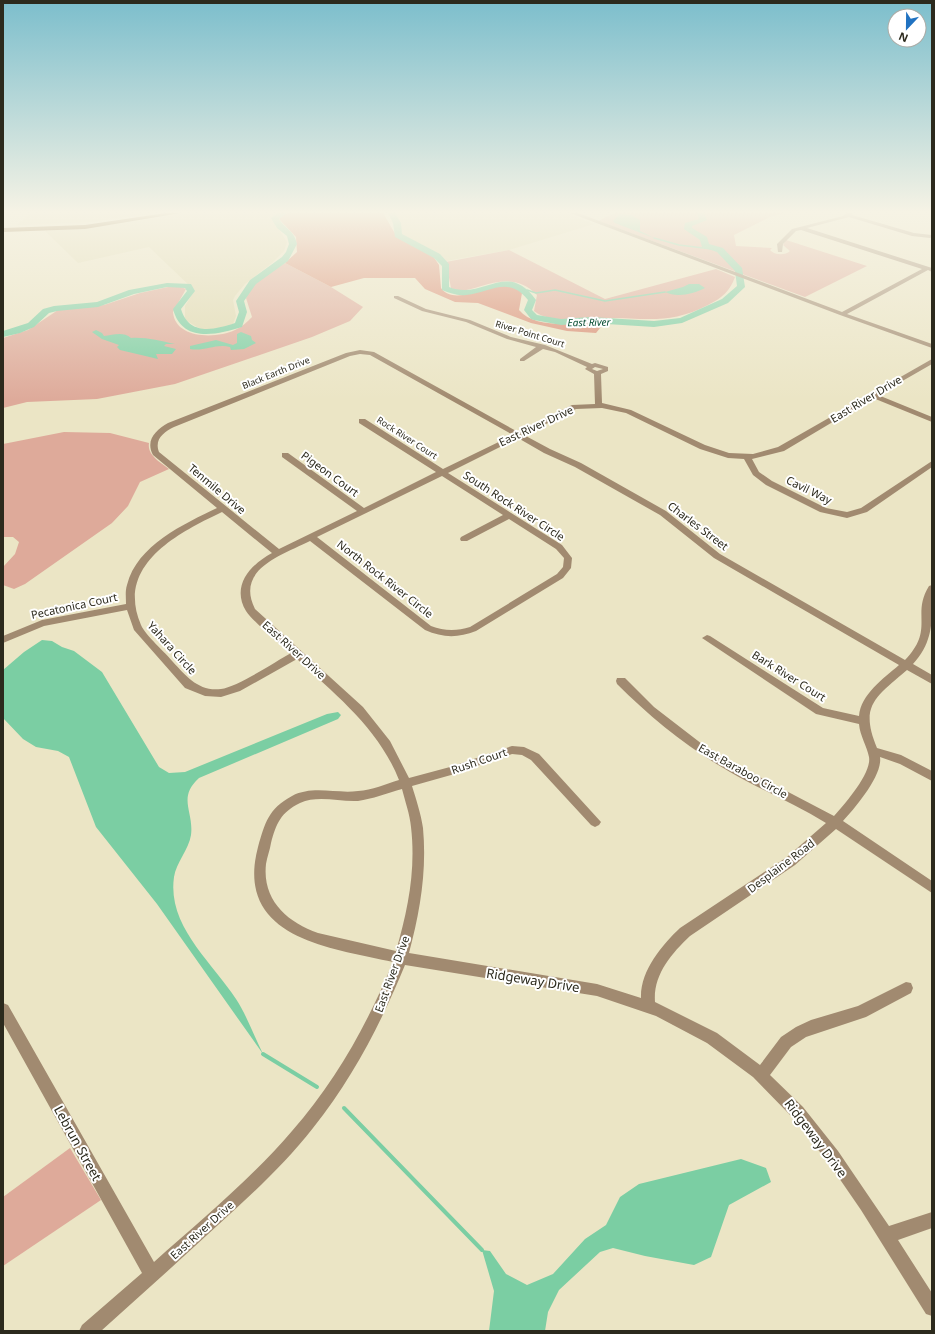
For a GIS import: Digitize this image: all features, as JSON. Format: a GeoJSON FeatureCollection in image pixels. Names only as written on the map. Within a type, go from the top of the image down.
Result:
{"type":"FeatureCollection","features":[{"type":"Feature","properties":{"kind":"street"},"geometry":{"type":"LineString","coordinates":[[738,275],[932,346]]}},
{"type":"Feature","properties":{"kind":"street"},"geometry":{"type":"LineString","coordinates":[[842,314],[919,275]]}},
{"type":"Feature","properties":{"kind":"street","name":"River Point Court"},"geometry":{"type":"LineString","coordinates":[[396,297],[424,310],[468,321],[509,338],[543,346],[591,366],[588,369],[597,373],[599,405]]}},
{"type":"Feature","properties":{"kind":"street"},"geometry":{"type":"LineString","coordinates":[[907,338],[932,350]]}},
{"type":"Feature","properties":{"kind":"street"},"geometry":{"type":"LineString","coordinates":[[522,360],[537,352],[543,346]]}},
{"type":"Feature","properties":{"kind":"street","name":"Black Earth Drive"},"geometry":{"type":"LineString","coordinates":[[156,437],[171,425],[348,354],[360,352],[376,354],[406,371]]}},
{"type":"Feature","properties":{"kind":"street","name":"East River Drive"},"geometry":{"type":"LineString","coordinates":[[924,364],[932,357]]}},
{"type":"Feature","properties":{"kind":"street","name":"East River Drive"},"geometry":{"type":"LineString","coordinates":[[88,1331],[253,1183],[308,1123],[340,1080],[370,1030],[387,994],[400,958],[414,903],[418,863],[416,827],[406,783],[396,760],[373,725],[359,710],[251,611],[245,598],[246,584],[250,576],[261,563],[278,553],[518,434],[575,408],[599,405],[626,410],[708,450],[727,455],[747,457],[767,455],[781,449],[872,394],[924,364],[932,361]]}},
{"type":"Feature","properties":{"kind":"street","name":"Charles Street"},"geometry":{"type":"LineString","coordinates":[[406,371],[547,451],[578,465],[663,512],[717,556],[932,680]]}},
{"type":"Feature","properties":{"kind":"street"},"geometry":{"type":"LineString","coordinates":[[872,394],[932,420]]}},
{"type":"Feature","properties":{"kind":"street","name":"Rock River Court"},"geometry":{"type":"LineString","coordinates":[[362,421],[442,472]]}},
{"type":"Feature","properties":{"kind":"street","name":"Tenmile Drive"},"geometry":{"type":"LineString","coordinates":[[156,437],[153,443],[156,453],[278,553]]}},
{"type":"Feature","properties":{"kind":"street","name":"Pigeon Court"},"geometry":{"type":"LineString","coordinates":[[285,455],[363,511]]}},
{"type":"Feature","properties":{"kind":"street","name":"Cavil Way"},"geometry":{"type":"LineString","coordinates":[[747,457],[756,473],[769,483],[822,510],[847,515],[864,510],[932,463]]}},
{"type":"Feature","properties":{"kind":"street","name":"South Rock River Circle"},"geometry":{"type":"LineString","coordinates":[[442,472],[562,550],[568,558],[569,563],[565,572],[560,576],[473,629],[460,633],[448,634]]}},
{"type":"Feature","properties":{"kind":"street","name":"Yahara Circle"},"geometry":{"type":"LineString","coordinates":[[223,508],[183,527],[154,549],[145,559],[133,579],[131,588],[129,606],[132,618],[142,636],[189,685],[198,691],[221,693],[236,688],[298,654]]}},
{"type":"Feature","properties":{"kind":"street"},"geometry":{"type":"LineString","coordinates":[[464,539],[508,515]]}},
{"type":"Feature","properties":{"kind":"street","name":"North Rock River Circle"},"geometry":{"type":"LineString","coordinates":[[311,537],[428,628],[448,634]]}},
{"type":"Feature","properties":{"kind":"street","name":"Desplaine Road"},"geometry":{"type":"LineString","coordinates":[[648,1005],[649,987],[655,969],[672,944],[685,932],[775,874],[803,852],[834,822],[864,786],[875,765],[873,751],[865,731],[863,721],[867,702],[919,653],[927,638],[929,630],[927,599],[932,588]]}},
{"type":"Feature","properties":{"kind":"street","name":"Pecatonica Court"},"geometry":{"type":"LineString","coordinates":[[3,640],[42,623],[129,606]]}},
{"type":"Feature","properties":{"kind":"street","name":"Bark River Court"},"geometry":{"type":"LineString","coordinates":[[707,638],[820,710],[834,715],[863,721]]}},
{"type":"Feature","properties":{"kind":"street","name":"East Baraboo Circle"},"geometry":{"type":"LineString","coordinates":[[621,681],[664,722],[708,753],[834,822],[932,888]]}},
{"type":"Feature","properties":{"kind":"street","name":"Rush Court"},"geometry":{"type":"LineString","coordinates":[[400,958],[318,939],[290,927],[281,920],[269,904],[262,889],[260,873],[262,856],[271,822],[276,814],[287,804],[297,799],[312,795],[358,796],[451,771],[506,751],[524,751],[535,757],[595,822]]}},
{"type":"Feature","properties":{"kind":"street"},"geometry":{"type":"LineString","coordinates":[[873,751],[888,753],[904,759],[932,777]]}},
{"type":"Feature","properties":{"kind":"street","name":"Ridgeway Drive"},"geometry":{"type":"LineString","coordinates":[[400,958],[597,990],[648,1005],[691,1024],[714,1038],[762,1074],[807,1121],[830,1151],[932,1308]]}},
{"type":"Feature","properties":{"kind":"street"},"geometry":{"type":"LineString","coordinates":[[762,1074],[786,1042],[801,1032],[811,1027],[861,1012],[906,988]]}},
{"type":"Feature","properties":{"kind":"street","name":"Lebrun Street"},"geometry":{"type":"LineString","coordinates":[[3,1010],[152,1275]]}},
{"type":"Feature","properties":{"kind":"street"},"geometry":{"type":"LineString","coordinates":[[885,1236],[932,1220]]}},
{"type":"Feature","properties":{"kind":"shaded area"},"geometry":{"type":"Polygon","coordinates":[[[179,275],[256,275],[245,284],[235,296],[233,300],[236,316],[233,324],[226,328],[212,331],[202,330],[187,321],[185,318],[185,306],[193,293],[193,289],[179,275]]]}},
{"type":"Feature","properties":{"kind":"shaded area"},"geometry":{"type":"Polygon","coordinates":[[[266,275],[308,275],[363,307],[350,321],[312,337],[175,384],[97,399],[27,402],[3,408],[3,338],[28,330],[58,310],[104,305],[140,293],[168,287],[181,287],[186,289],[173,312],[175,321],[188,332],[218,335],[235,330],[252,317],[246,298],[252,287],[266,275]]]}},
{"type":"Feature","properties":{"kind":"shaded area"},"geometry":{"type":"Polygon","coordinates":[[[308,275],[440,275],[441,288],[449,294],[470,294],[505,285],[515,287],[522,293],[519,310],[527,317],[536,321],[559,324],[605,322],[596,333],[567,331],[531,323],[478,303],[455,302],[425,289],[415,278],[364,278],[331,287],[308,275]]]}},
{"type":"Feature","properties":{"kind":"shaded area"},"geometry":{"type":"Polygon","coordinates":[[[449,275],[558,275],[605,299],[693,275],[731,275],[735,277],[725,294],[708,305],[680,316],[655,319],[548,318],[534,311],[537,295],[525,286],[513,282],[501,282],[458,291],[451,288],[449,275]]]}},
{"type":"Feature","properties":{"kind":"shaded area"},"geometry":{"type":"Polygon","coordinates":[[[746,275],[848,275],[805,297],[746,275]]]}},
{"type":"Feature","properties":{"kind":"shaded area"},"geometry":{"type":"Polygon","coordinates":[[[689,284],[699,284],[705,288],[680,295],[665,292],[683,287],[689,284]]]}},
{"type":"Feature","properties":{"kind":"shaded area"},"geometry":{"type":"Polygon","coordinates":[[[96,330],[104,336],[121,334],[131,338],[148,339],[175,344],[166,344],[164,346],[176,349],[172,354],[156,354],[158,359],[120,350],[117,347],[119,345],[102,339],[92,332],[96,330]]]}},
{"type":"Feature","properties":{"kind":"shaded area"},"geometry":{"type":"Polygon","coordinates":[[[241,332],[251,336],[252,340],[256,343],[244,349],[231,350],[230,347],[220,346],[195,350],[190,349],[190,346],[216,340],[233,345],[237,343],[237,334],[241,332]]]}},
{"type":"Feature","properties":{"kind":"shaded area"},"geometry":{"type":"Polygon","coordinates":[[[64,432],[110,433],[149,443],[152,455],[169,469],[140,482],[128,506],[112,523],[25,584],[14,589],[3,585],[3,567],[15,554],[19,542],[13,537],[3,537],[3,444],[64,432]]]}},
{"type":"Feature","properties":{"kind":"shaded area"},"geometry":{"type":"Polygon","coordinates":[[[42,640],[52,641],[62,647],[74,651],[102,672],[159,767],[169,773],[185,772],[327,714],[338,712],[341,715],[338,719],[199,778],[192,785],[189,792],[188,805],[191,835],[188,846],[177,866],[174,877],[174,895],[177,912],[193,942],[236,999],[263,1054],[157,904],[96,827],[69,757],[58,751],[36,747],[23,739],[3,718],[3,670],[24,652],[42,640]]]}},
{"type":"Feature","properties":{"kind":"shaded area"},"geometry":{"type":"Polygon","coordinates":[[[70,1148],[101,1200],[3,1266],[3,1197],[70,1148]]]}},
{"type":"Feature","properties":{"kind":"shaded area"},"geometry":{"type":"Polygon","coordinates":[[[741,1159],[766,1168],[771,1182],[729,1205],[711,1257],[694,1265],[645,1256],[613,1248],[600,1252],[559,1290],[548,1312],[545,1331],[489,1331],[494,1291],[482,1250],[490,1251],[506,1274],[527,1285],[553,1274],[585,1239],[606,1225],[620,1197],[639,1184],[741,1159]]]}},
{"type":"Feature","properties":{"kind":"waterway","name":"East River"},"geometry":{"type":"LineString","coordinates":[[3,334],[17,331],[31,325],[46,311],[57,308],[98,304],[132,292],[167,285],[188,286],[191,291],[177,309],[179,317],[187,326],[194,330],[209,332],[217,331],[239,325],[243,312],[240,301],[253,282],[262,275]]}},
{"type":"Feature","properties":{"kind":"waterway","name":"East River"},"geometry":{"type":"LineString","coordinates":[[446,275],[445,288],[456,292],[467,292],[502,284],[513,284],[523,289],[532,300],[528,310],[534,317],[561,322],[591,320],[654,324],[682,320],[725,301],[741,287],[740,275]]}},
{"type":"Feature","properties":{"kind":"waterway"},"geometry":{"type":"LineString","coordinates":[[527,290],[536,293],[555,290],[605,301],[665,292]]}},
{"type":"Feature","properties":{"kind":"waterway"},"geometry":{"type":"LineString","coordinates":[[263,1054],[317,1087]]}},
{"type":"Feature","properties":{"kind":"waterway"},"geometry":{"type":"LineString","coordinates":[[344,1108],[482,1250]]}}]}
